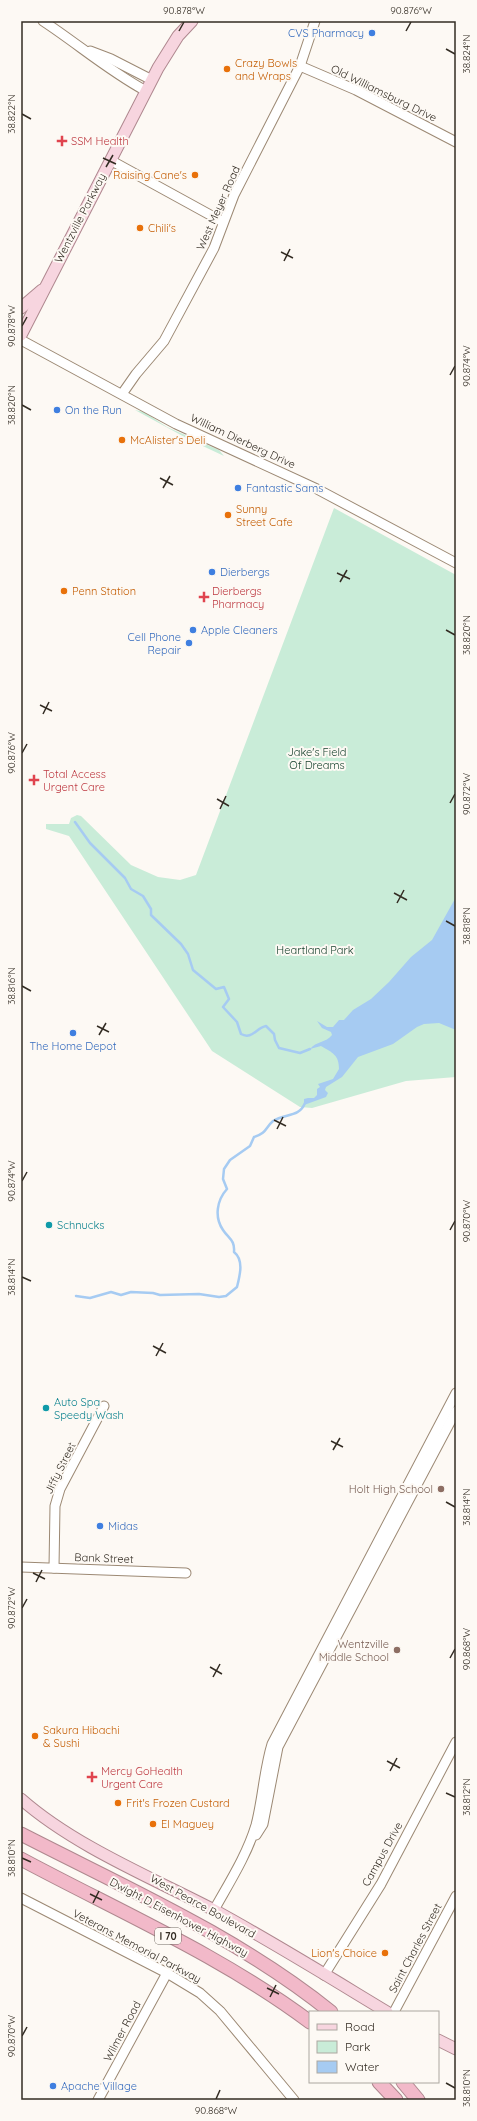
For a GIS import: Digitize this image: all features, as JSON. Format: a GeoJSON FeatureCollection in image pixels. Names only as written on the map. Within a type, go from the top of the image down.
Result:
{"type":"FeatureCollection","features":[{"type":"Feature","properties":{"kind":"highway","name":"Dwight D Eisenhower Highway"},"geometry":{"type":"LineString","coordinates":[[23,1835],[227,1941],[287,1979],[330,2011]]}},
{"type":"Feature","properties":{"kind":"highway","name":"Dwight D Eisenhower Highway"},"geometry":{"type":"LineString","coordinates":[[21,1860],[221,1964],[309,2021]]}},
{"type":"Feature","properties":{"kind":"highway"},"geometry":{"type":"LineString","coordinates":[[380,2083],[396,2100]]}},
{"type":"Feature","properties":{"kind":"highway"},"geometry":{"type":"LineString","coordinates":[[403,2083],[418,2100]]}},
{"type":"Feature","properties":{"kind":"main road","name":"Wentzville Parkway"},"geometry":{"type":"LineString","coordinates":[[21,335],[146,91],[178,36],[192,21]]}},
{"type":"Feature","properties":{"kind":"main road"},"geometry":{"type":"LineString","coordinates":[[21,308],[46,287]]}},
{"type":"Feature","properties":{"kind":"main road","name":"West Pearce Boulevard"},"geometry":{"type":"LineString","coordinates":[[21,1799],[40,1816],[78,1840],[214,1910],[385,2011]]}},
{"type":"Feature","properties":{"kind":"main road"},"geometry":{"type":"LineString","coordinates":[[439,2040],[456,2049]]}},
{"type":"Feature","properties":{"kind":"street"},"geometry":{"type":"LineString","coordinates":[[43,21],[83,48],[106,68],[146,91]]}},
{"type":"Feature","properties":{"kind":"street","name":"West Meyer Road"},"geometry":{"type":"LineString","coordinates":[[122,394],[136,374],[164,341],[214,248],[234,195],[300,66],[315,21]]}},
{"type":"Feature","properties":{"kind":"street"},"geometry":{"type":"LineString","coordinates":[[83,48],[111,58],[152,80]]}},
{"type":"Feature","properties":{"kind":"street","name":"Old Williamsburg Drive"},"geometry":{"type":"LineString","coordinates":[[300,66],[356,90],[456,142]]}},
{"type":"Feature","properties":{"kind":"street"},"geometry":{"type":"LineString","coordinates":[[110,160],[223,222]]}},
{"type":"Feature","properties":{"kind":"street","name":"William Dierberg Drive"},"geometry":{"type":"LineString","coordinates":[[21,340],[198,434],[236,450],[317,489],[456,563]]}},
{"type":"Feature","properties":{"kind":"street"},"geometry":{"type":"LineString","coordinates":[[214,1910],[250,1842],[258,1834],[263,1824],[267,1758],[279,1729],[456,1393]]}},
{"type":"Feature","properties":{"kind":"street","name":"Jiffy Street"},"geometry":{"type":"LineString","coordinates":[[54,1568],[55,1506],[60,1489],[104,1406]]}},
{"type":"Feature","properties":{"kind":"street"},"geometry":{"type":"LineString","coordinates":[[265,1793],[278,1747],[456,1411]]}},
{"type":"Feature","properties":{"kind":"street","name":"Bank Street"},"geometry":{"type":"LineString","coordinates":[[21,1567],[186,1573]]}},
{"type":"Feature","properties":{"kind":"street","name":"Campus Drive"},"geometry":{"type":"LineString","coordinates":[[324,1975],[380,1884],[456,1742]]}},
{"type":"Feature","properties":{"kind":"street","name":"Saint Charles Street"},"geometry":{"type":"LineString","coordinates":[[395,2011],[456,1896]]}},
{"type":"Feature","properties":{"kind":"street","name":"Veterans Memorial Parkway"},"geometry":{"type":"LineString","coordinates":[[21,1898],[166,1973],[200,1993],[220,2011],[294,2100]]}},
{"type":"Feature","properties":{"kind":"street","name":"Wilmer Road"},"geometry":{"type":"LineString","coordinates":[[98,2100],[166,1973]]}},
{"type":"Feature","properties":{"kind":"green space"},"geometry":{"type":"Polygon","coordinates":[[[135,410],[144,412],[167,427],[219,450],[224,456],[190,440],[135,410]]]}},
{"type":"Feature","properties":{"kind":"green space","name":"Heartland Park"},"geometry":{"type":"Polygon","coordinates":[[[334,508],[456,575],[456,1077],[406,1081],[312,1108],[300,1107],[212,1051],[69,836],[46,829],[46,824],[69,824],[71,818],[77,815],[81,816],[131,865],[158,877],[180,880],[196,875],[334,508]]]}},
{"type":"Feature","properties":{"kind":"water"},"geometry":{"type":"Polygon","coordinates":[[[456,897],[456,1030],[439,1023],[424,1024],[417,1027],[393,1044],[358,1057],[342,1077],[326,1087],[325,1090],[328,1093],[326,1097],[304,1105],[304,1099],[314,1098],[317,1095],[317,1089],[320,1087],[318,1084],[333,1079],[339,1069],[338,1060],[332,1053],[321,1046],[310,1049],[312,1046],[330,1038],[332,1035],[331,1032],[322,1028],[317,1021],[327,1027],[333,1027],[339,1020],[344,1020],[353,1010],[371,999],[389,982],[411,957],[432,940],[456,897]]]}},
{"type":"Feature","properties":{"kind":"waterway"},"geometry":{"type":"LineString","coordinates":[[75,822],[90,843],[125,878],[131,889],[143,896],[151,909],[151,915],[181,944],[188,954],[193,970],[216,989],[224,987],[229,999],[223,1007],[237,1022],[241,1034],[248,1036],[266,1026],[274,1034],[279,1048],[300,1053],[310,1049]]}},
{"type":"Feature","properties":{"kind":"waterway"},"geometry":{"type":"LineString","coordinates":[[76,1296],[90,1298],[111,1292],[121,1295],[131,1292],[153,1293],[160,1295],[199,1294],[219,1297],[226,1296],[237,1287],[240,1268],[239,1259],[234,1252],[233,1242],[223,1230],[218,1220],[219,1203],[227,1189],[223,1179],[224,1169],[230,1160],[250,1146],[254,1137],[264,1132],[273,1121],[299,1111],[305,1103]]}},
{"type":"Feature","properties":{"kind":"place","name":"CVS Pharmacy"},"geometry":{"type":"Point","coordinates":[372,33]}},
{"type":"Feature","properties":{"kind":"place","name":"Crazy Bowls and Wraps"},"geometry":{"type":"Point","coordinates":[227,69]}},
{"type":"Feature","properties":{"kind":"place","name":"SSM Health"},"geometry":{"type":"Point","coordinates":[62,141]}},
{"type":"Feature","properties":{"kind":"place","name":"Raising Cane's"},"geometry":{"type":"Point","coordinates":[195,175]}},
{"type":"Feature","properties":{"kind":"place","name":"Chili's"},"geometry":{"type":"Point","coordinates":[140,228]}},
{"type":"Feature","properties":{"kind":"place","name":"On the Run"},"geometry":{"type":"Point","coordinates":[57,410]}},
{"type":"Feature","properties":{"kind":"place","name":"McAlister's Deli"},"geometry":{"type":"Point","coordinates":[122,440]}},
{"type":"Feature","properties":{"kind":"place","name":"Fantastic Sams"},"geometry":{"type":"Point","coordinates":[238,488]}},
{"type":"Feature","properties":{"kind":"place","name":"Sunny Street Cafe"},"geometry":{"type":"Point","coordinates":[228,515]}},
{"type":"Feature","properties":{"kind":"place","name":"Dierbergs"},"geometry":{"type":"Point","coordinates":[212,572]}},
{"type":"Feature","properties":{"kind":"place","name":"Penn Station"},"geometry":{"type":"Point","coordinates":[64,591]}},
{"type":"Feature","properties":{"kind":"place","name":"Dierbergs Pharmacy"},"geometry":{"type":"Point","coordinates":[204,597]}},
{"type":"Feature","properties":{"kind":"place","name":"Apple Cleaners"},"geometry":{"type":"Point","coordinates":[193,630]}},
{"type":"Feature","properties":{"kind":"place","name":"Cell Phone Repair"},"geometry":{"type":"Point","coordinates":[189,643]}},
{"type":"Feature","properties":{"kind":"place","name":"Total Access Urgent Care"},"geometry":{"type":"Point","coordinates":[34,780]}},
{"type":"Feature","properties":{"kind":"place","name":"The Home Depot"},"geometry":{"type":"Point","coordinates":[73,1033]}},
{"type":"Feature","properties":{"kind":"place","name":"Schnucks"},"geometry":{"type":"Point","coordinates":[49,1225]}},
{"type":"Feature","properties":{"kind":"place","name":"Auto Spa Speedy Wash"},"geometry":{"type":"Point","coordinates":[46,1408]}},
{"type":"Feature","properties":{"kind":"place","name":"Holt High School"},"geometry":{"type":"Point","coordinates":[441,1489]}},
{"type":"Feature","properties":{"kind":"place","name":"Midas"},"geometry":{"type":"Point","coordinates":[100,1526]}},
{"type":"Feature","properties":{"kind":"place","name":"Wentzville Middle School"},"geometry":{"type":"Point","coordinates":[397,1650]}},
{"type":"Feature","properties":{"kind":"place","name":"Sakura Hibachi & Sushi"},"geometry":{"type":"Point","coordinates":[35,1736]}},
{"type":"Feature","properties":{"kind":"place","name":"Mercy GoHealth Urgent Care"},"geometry":{"type":"Point","coordinates":[92,1777]}},
{"type":"Feature","properties":{"kind":"place","name":"Frit's Frozen Custard"},"geometry":{"type":"Point","coordinates":[118,1803]}},
{"type":"Feature","properties":{"kind":"place","name":"El Maguey"},"geometry":{"type":"Point","coordinates":[153,1824]}},
{"type":"Feature","properties":{"kind":"place","name":"Lion's Choice"},"geometry":{"type":"Point","coordinates":[385,1953]}},
{"type":"Feature","properties":{"kind":"place","name":"Apache Village"},"geometry":{"type":"Point","coordinates":[53,2086]}},
{"type":"Feature","properties":{"kind":"park label","name":"Jake's Field Of Dreams"},"geometry":{"type":"Point","coordinates":[317,758]}}]}
